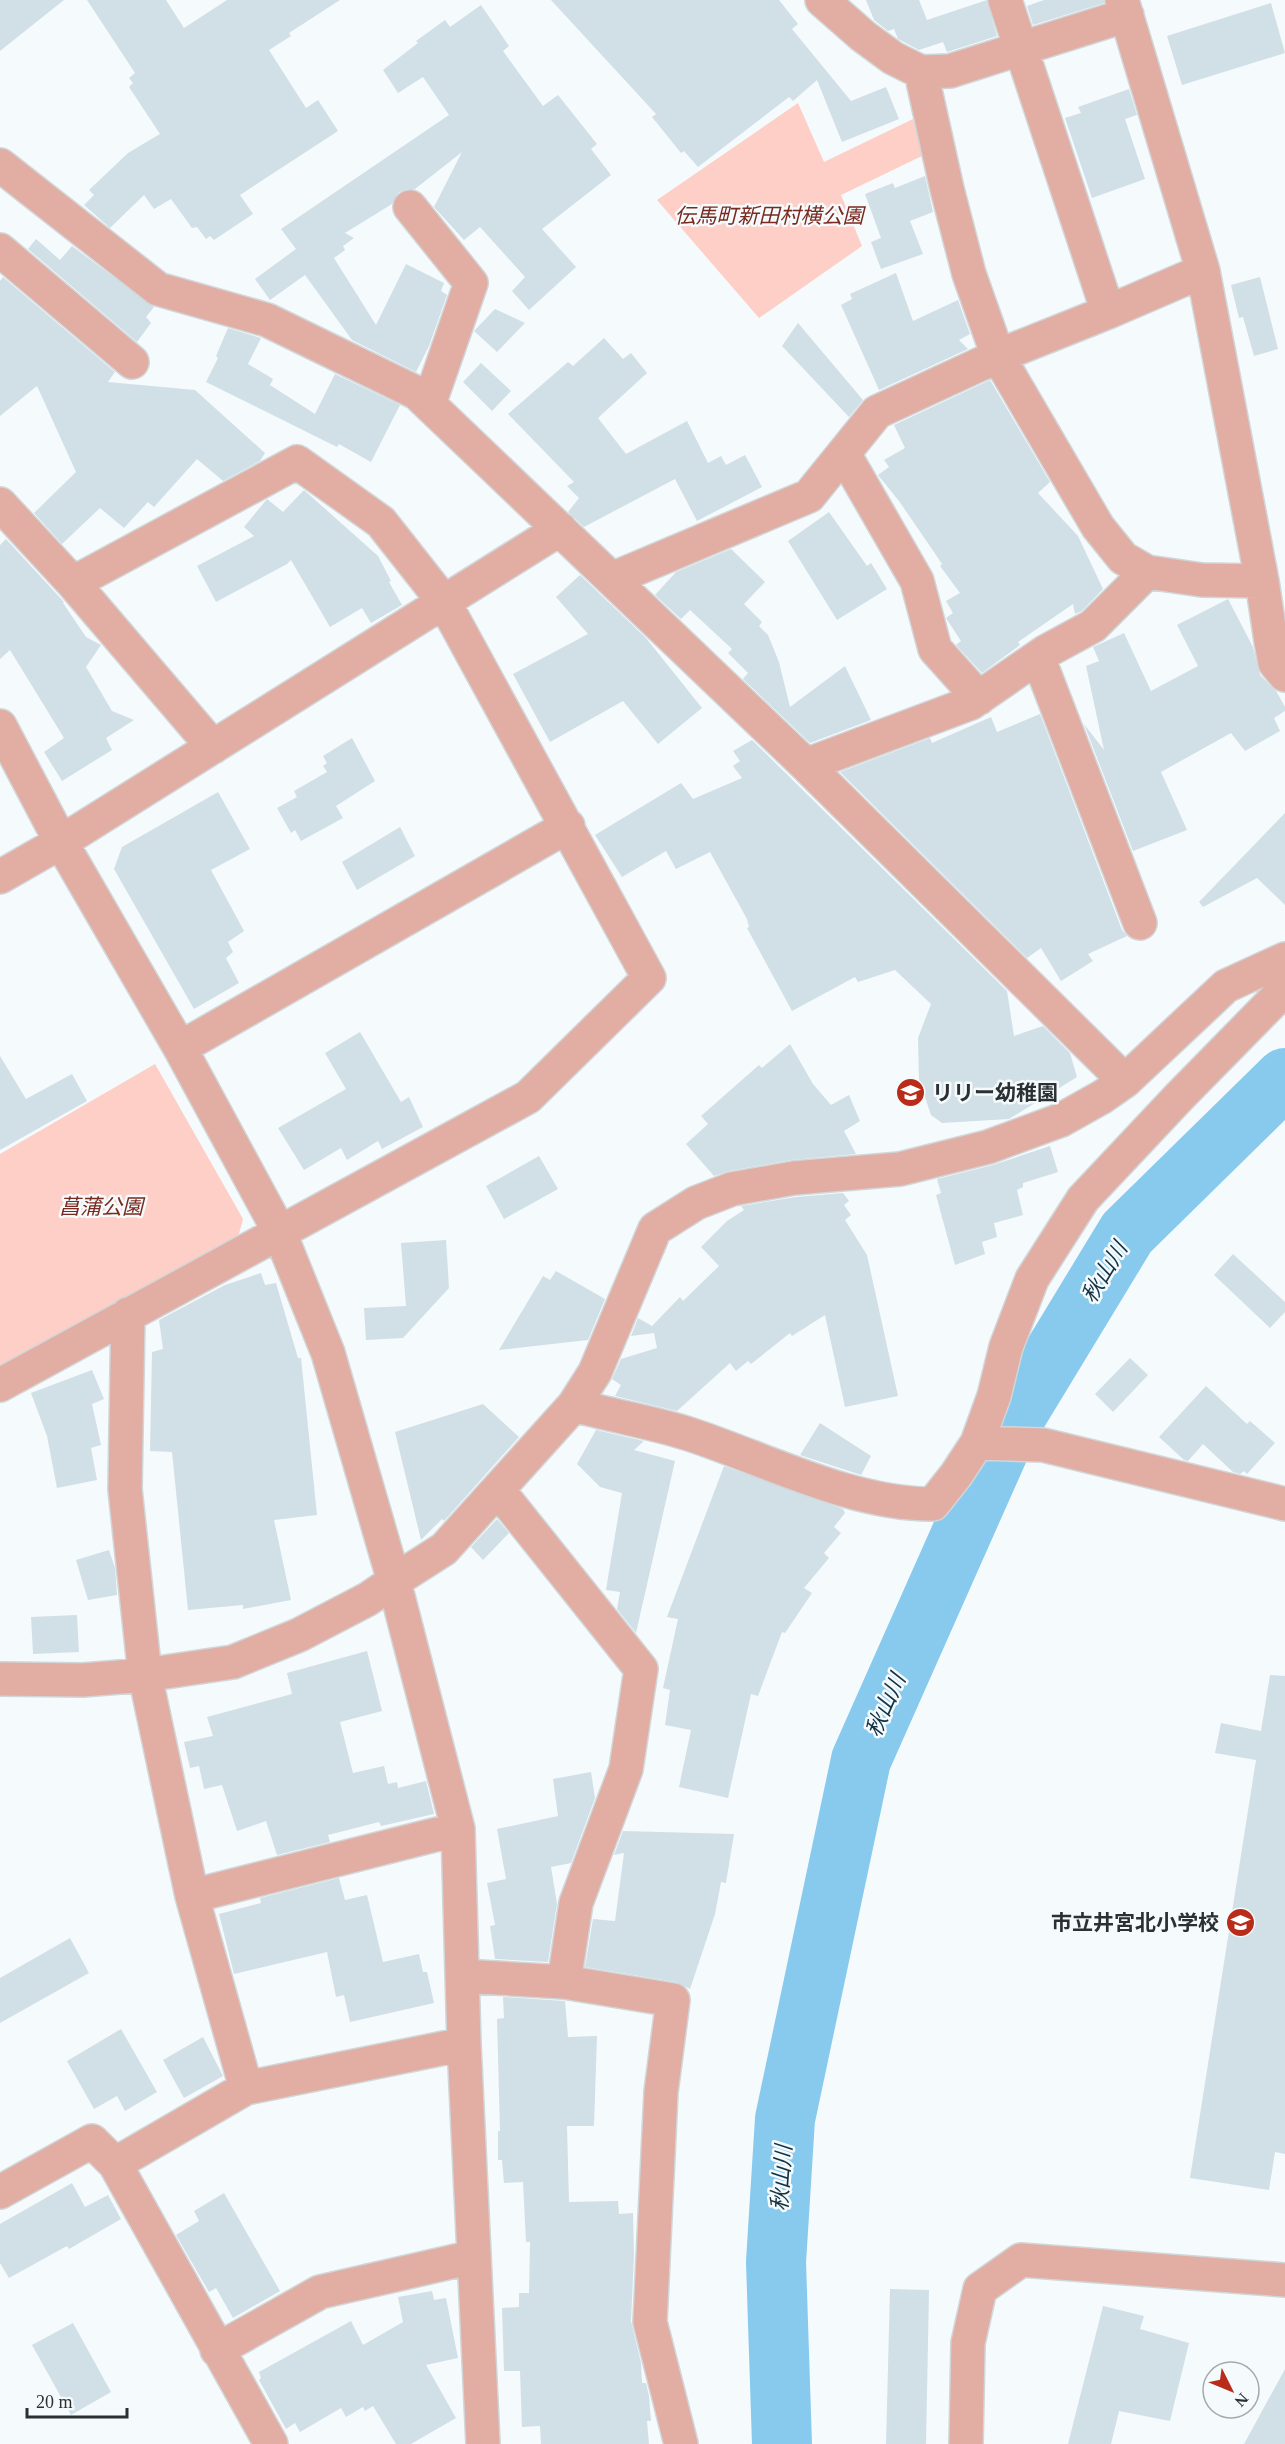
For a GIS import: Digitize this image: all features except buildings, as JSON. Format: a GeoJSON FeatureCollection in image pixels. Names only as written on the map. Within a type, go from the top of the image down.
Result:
{"type":"FeatureCollection","features":[{"type":"Feature","properties":{"kind":"street"},"geometry":{"type":"LineString","coordinates":[[822,0],[863,36],[893,58],[921,72],[950,70],[1021,48],[1125,8],[1203,271],[1262,581],[1275,663],[1285,675]]}},
{"type":"Feature","properties":{"kind":"street"},"geometry":{"type":"LineString","coordinates":[[1005,0],[1108,312]]}},
{"type":"Feature","properties":{"kind":"street"},"geometry":{"type":"LineString","coordinates":[[921,72],[969,274],[998,356],[1098,526],[1123,558],[1147,572],[1202,580],[1262,581]]}},
{"type":"Feature","properties":{"kind":"street"},"geometry":{"type":"LineString","coordinates":[[4,179],[158,289],[267,320],[417,393],[806,765],[1125,1081]]}},
{"type":"Feature","properties":{"kind":"street"},"geometry":{"type":"LineString","coordinates":[[410,207],[471,283],[429,404]]}},
{"type":"Feature","properties":{"kind":"street"},"geometry":{"type":"LineString","coordinates":[[0,250],[132,362]]}},
{"type":"Feature","properties":{"kind":"street"},"geometry":{"type":"LineString","coordinates":[[612,579],[809,496],[877,412],[998,356],[1203,271]]}},
{"type":"Feature","properties":{"kind":"street"},"geometry":{"type":"LineString","coordinates":[[843,454],[917,581],[935,649],[979,698]]}},
{"type":"Feature","properties":{"kind":"street"},"geometry":{"type":"LineString","coordinates":[[0,1385],[528,1097],[649,978],[444,602],[381,522],[297,462],[72,583]]}},
{"type":"Feature","properties":{"kind":"street"},"geometry":{"type":"LineString","coordinates":[[0,504],[72,583],[213,747]]}},
{"type":"Feature","properties":{"kind":"street"},"geometry":{"type":"LineString","coordinates":[[0,877],[61,842],[560,530]]}},
{"type":"Feature","properties":{"kind":"street"},"geometry":{"type":"LineString","coordinates":[[806,765],[971,703],[1038,657],[1093,626],[1147,572]]}},
{"type":"Feature","properties":{"kind":"street"},"geometry":{"type":"LineString","coordinates":[[1038,657],[1140,923]]}},
{"type":"Feature","properties":{"kind":"street"},"geometry":{"type":"LineString","coordinates":[[0,726],[61,842],[180,1048],[279,1231],[328,1353],[393,1581],[459,1828],[464,2044],[483,2444]]}},
{"type":"Feature","properties":{"kind":"street"},"geometry":{"type":"LineString","coordinates":[[180,1048],[568,826]]}},
{"type":"Feature","properties":{"kind":"street"},"geometry":{"type":"LineString","coordinates":[[1,1676],[83,1680],[145,1675],[233,1662],[299,1635],[368,1599],[444,1549],[574,1405],[594,1372],[655,1229],[696,1203],[732,1189],[794,1178],[900,1169],[988,1146],[1061,1120],[1125,1081],[1226,986],[1285,959]]}},
{"type":"Feature","properties":{"kind":"street"},"geometry":{"type":"LineString","coordinates":[[574,1405],[687,1433],[854,1492],[910,1504],[933,1504],[956,1476],[976,1443],[994,1396],[1006,1347],[1032,1279],[1083,1199],[1179,1096],[1285,989]]}},
{"type":"Feature","properties":{"kind":"street"},"geometry":{"type":"LineString","coordinates":[[128,1314],[125,1489],[145,1675],[192,1896],[246,2088]]}},
{"type":"Feature","properties":{"kind":"street"},"geometry":{"type":"LineString","coordinates":[[976,1443],[1043,1445],[1285,1504]]}},
{"type":"Feature","properties":{"kind":"street"},"geometry":{"type":"LineString","coordinates":[[498,1490],[641,1669],[626,1769],[576,1903],[564,1982]]}},
{"type":"Feature","properties":{"kind":"street"},"geometry":{"type":"LineString","coordinates":[[192,1896],[459,1828]]}},
{"type":"Feature","properties":{"kind":"street"},"geometry":{"type":"LineString","coordinates":[[462,1976],[564,1982],[674,2000],[661,2092],[650,2322],[681,2444]]}},
{"type":"Feature","properties":{"kind":"street"},"geometry":{"type":"LineString","coordinates":[[115,2164],[246,2088],[464,2044]]}},
{"type":"Feature","properties":{"kind":"street"},"geometry":{"type":"LineString","coordinates":[[0,2192],[92,2141],[115,2164],[271,2444]]}},
{"type":"Feature","properties":{"kind":"street"},"geometry":{"type":"LineString","coordinates":[[217,2350],[320,2292],[473,2258]]}},
{"type":"Feature","properties":{"kind":"street"},"geometry":{"type":"LineString","coordinates":[[966,2444],[968,2343],[980,2289],[1021,2260],[1285,2280]]}},
{"type":"Feature","properties":{"kind":"green space","name":"伝馬町新田村横公園"},"geometry":{"type":"Polygon","coordinates":[[[798,103],[824,162],[913,119],[924,155],[841,195],[862,246],[759,318],[657,200],[798,103]]]}},
{"type":"Feature","properties":{"kind":"green space","name":"菖蒲公園"},"geometry":{"type":"Polygon","coordinates":[[[155,1064],[243,1219],[237,1241],[0,1378],[0,1154],[155,1064]]]}},
{"type":"Feature","properties":{"kind":"waterway","name":"秋山川"},"geometry":{"type":"LineString","coordinates":[[782,2444],[776,2262],[785,2119],[861,1760],[1008,1429],[1127,1233],[1285,1078]]}},
{"type":"Feature","properties":{"kind":"place","name":"リリー幼稚園"},"geometry":{"type":"Point","coordinates":[911,1093]}},
{"type":"Feature","properties":{"kind":"place","name":"市立井宮北小学校"},"geometry":{"type":"Point","coordinates":[1240,1923]}}]}
